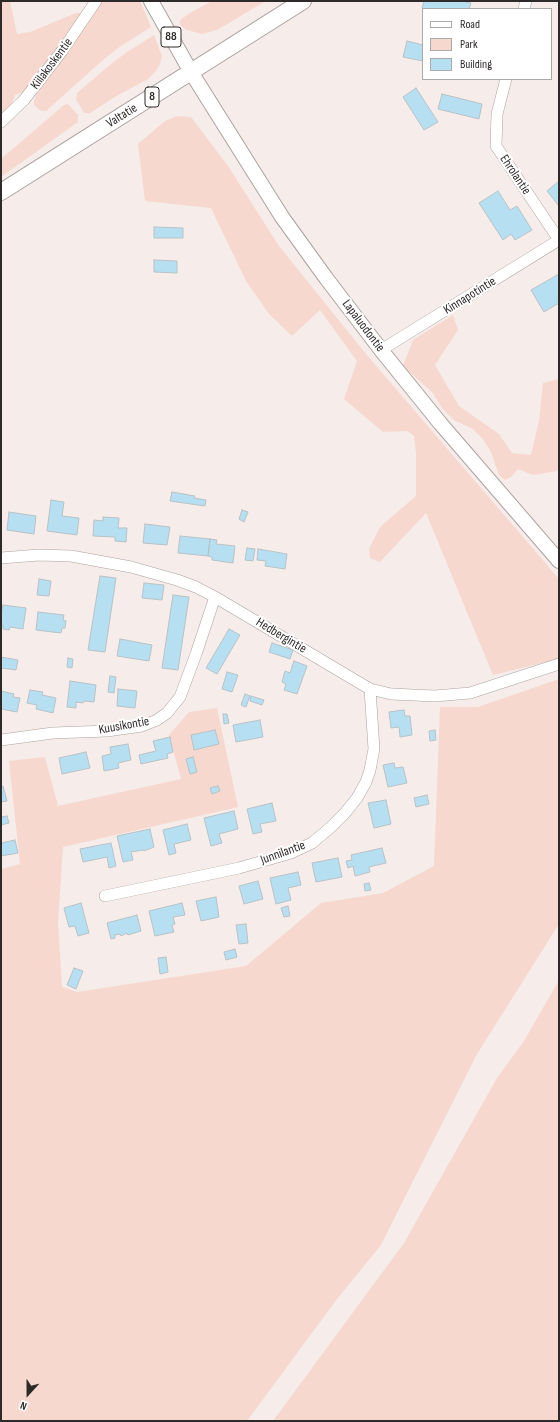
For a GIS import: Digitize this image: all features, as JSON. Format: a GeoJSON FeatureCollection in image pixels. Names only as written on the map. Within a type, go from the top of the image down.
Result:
{"type":"FeatureCollection","features":[{"type":"Feature","properties":{"kind":"highway","name":"Valtatie"},"geometry":{"type":"LineString","coordinates":[[1,192],[303,1]]}},
{"type":"Feature","properties":{"kind":"main road","name":"88"},"geometry":{"type":"LineString","coordinates":[[152,1],[191,72]]}},
{"type":"Feature","properties":{"kind":"main road","name":"Lapaluodontie"},"geometry":{"type":"LineString","coordinates":[[191,72],[282,217],[326,278],[381,350],[440,423],[559,561]]}},
{"type":"Feature","properties":{"kind":"street","name":"Kiilakoskentie"},"geometry":{"type":"LineString","coordinates":[[1,122],[24,100],[62,51],[96,1]]}},
{"type":"Feature","properties":{"kind":"street","name":"Ehrolantie"},"geometry":{"type":"LineString","coordinates":[[506,80],[497,114],[496,146],[559,240]]}},
{"type":"Feature","properties":{"kind":"street","name":"Kinnapotintie"},"geometry":{"type":"LineString","coordinates":[[381,350],[559,240]]}},
{"type":"Feature","properties":{"kind":"street","name":"Hedbergintie"},"geometry":{"type":"LineString","coordinates":[[1,558],[39,555],[71,556],[131,567],[190,585],[215,597],[370,689],[391,694],[435,696],[470,693],[559,664]]}},
{"type":"Feature","properties":{"kind":"street","name":"Kuusikontie"},"geometry":{"type":"LineString","coordinates":[[1,740],[53,733],[107,731],[142,726],[157,720],[167,713],[180,697],[215,597]]}},
{"type":"Feature","properties":{"kind":"street","name":"Junnilantie"},"geometry":{"type":"LineString","coordinates":[[105,896],[239,868],[291,853],[312,843],[345,813],[357,798],[366,782],[374,750],[370,689]]}},
{"type":"Feature","properties":{"kind":"green space"},"geometry":{"type":"Polygon","coordinates":[[[1,1],[10,1],[17,34],[30,32],[76,13],[84,13],[78,23],[25,91],[15,95],[10,108],[1,115],[1,1]]]}},
{"type":"Feature","properties":{"kind":"green space"},"geometry":{"type":"Polygon","coordinates":[[[102,1],[140,1],[151,27],[118,48],[103,60],[46,111],[38,109],[34,105],[34,101],[38,90],[102,1]]]}},
{"type":"Feature","properties":{"kind":"green space"},"geometry":{"type":"Polygon","coordinates":[[[212,1],[266,1],[217,30],[202,34],[187,30],[180,25],[180,20],[212,1]]]}},
{"type":"Feature","properties":{"kind":"green space"},"geometry":{"type":"Polygon","coordinates":[[[154,35],[162,56],[160,64],[155,72],[148,79],[118,95],[90,113],[84,113],[76,99],[77,93],[111,64],[154,35]]]}},
{"type":"Feature","properties":{"kind":"green space"},"geometry":{"type":"Polygon","coordinates":[[[68,104],[78,115],[78,122],[1,177],[1,159],[64,105],[68,104]]]}},
{"type":"Feature","properties":{"kind":"green space"},"geometry":{"type":"Polygon","coordinates":[[[177,116],[191,117],[228,166],[279,246],[366,354],[559,579],[559,659],[493,675],[426,513],[380,562],[370,558],[369,549],[380,527],[416,496],[416,453],[414,436],[408,431],[383,432],[344,399],[357,361],[320,310],[292,336],[269,314],[246,281],[211,208],[145,201],[138,144],[165,121],[177,116]]]}},
{"type":"Feature","properties":{"kind":"green space"},"geometry":{"type":"Polygon","coordinates":[[[453,315],[458,330],[435,365],[459,406],[499,434],[512,453],[531,455],[539,421],[543,383],[559,379],[559,468],[557,471],[533,475],[518,469],[511,477],[505,480],[499,475],[491,452],[482,438],[473,429],[454,420],[442,408],[433,393],[403,366],[413,340],[453,315]]]}},
{"type":"Feature","properties":{"kind":"green space"},"geometry":{"type":"Polygon","coordinates":[[[559,679],[559,924],[477,1054],[381,1245],[337,1299],[247,1421],[1,1421],[1,869],[20,864],[9,761],[45,757],[58,806],[181,779],[169,735],[189,712],[217,708],[238,807],[63,847],[58,922],[62,987],[77,992],[246,966],[321,903],[383,893],[434,866],[440,707],[478,707],[559,679]]]}},
{"type":"Feature","properties":{"kind":"green space"},"geometry":{"type":"Polygon","coordinates":[[[559,980],[559,1421],[273,1421],[404,1243],[497,1078],[524,1041],[559,980]]]}},
{"type":"Feature","properties":{"kind":"building"},"geometry":{"type":"Polygon","coordinates":[[[424,1],[461,1],[471,3],[469,8],[422,8],[424,1]]]}},
{"type":"Feature","properties":{"kind":"building"},"geometry":{"type":"Polygon","coordinates":[[[407,41],[422,45],[422,61],[403,57],[407,41]]]}},
{"type":"Feature","properties":{"kind":"building"},"geometry":{"type":"Polygon","coordinates":[[[416,88],[438,122],[424,130],[403,97],[416,88]]]}},
{"type":"Feature","properties":{"kind":"building"},"geometry":{"type":"Polygon","coordinates":[[[442,94],[482,104],[479,119],[438,109],[442,94]]]}},
{"type":"Feature","properties":{"kind":"building"},"geometry":{"type":"Polygon","coordinates":[[[559,181],[559,206],[547,191],[559,181]]]}},
{"type":"Feature","properties":{"kind":"building"},"geometry":{"type":"Polygon","coordinates":[[[498,191],[510,210],[517,206],[532,230],[515,240],[511,234],[503,240],[479,203],[498,191]]]}},
{"type":"Feature","properties":{"kind":"building"},"geometry":{"type":"Polygon","coordinates":[[[154,227],[183,228],[183,238],[154,238],[154,227]]]}},
{"type":"Feature","properties":{"kind":"building"},"geometry":{"type":"Polygon","coordinates":[[[154,260],[177,261],[177,273],[154,272],[154,260]]]}},
{"type":"Feature","properties":{"kind":"building"},"geometry":{"type":"Polygon","coordinates":[[[559,274],[559,303],[544,312],[531,290],[559,274]]]}},
{"type":"Feature","properties":{"kind":"building"},"geometry":{"type":"Polygon","coordinates":[[[172,492],[195,496],[194,498],[206,500],[205,506],[170,501],[172,492]]]}},
{"type":"Feature","properties":{"kind":"building"},"geometry":{"type":"Polygon","coordinates":[[[51,500],[64,502],[62,516],[79,518],[77,535],[47,531],[51,500]]]}},
{"type":"Feature","properties":{"kind":"building"},"geometry":{"type":"Polygon","coordinates":[[[242,510],[248,512],[244,522],[239,519],[242,510]]]}},
{"type":"Feature","properties":{"kind":"building"},"geometry":{"type":"Polygon","coordinates":[[[9,512],[36,516],[34,534],[7,530],[9,512]]]}},
{"type":"Feature","properties":{"kind":"building"},"geometry":{"type":"Polygon","coordinates":[[[103,517],[119,518],[118,528],[127,528],[126,542],[115,541],[115,537],[93,536],[94,520],[103,521],[103,517]]]}},
{"type":"Feature","properties":{"kind":"building"},"geometry":{"type":"Polygon","coordinates":[[[145,524],[170,527],[167,545],[143,543],[145,524]]]}},
{"type":"Feature","properties":{"kind":"building"},"geometry":{"type":"Polygon","coordinates":[[[180,536],[210,539],[208,556],[178,553],[180,536]]]}},
{"type":"Feature","properties":{"kind":"building"},"geometry":{"type":"Polygon","coordinates":[[[210,539],[217,540],[216,544],[235,546],[233,563],[212,560],[212,557],[208,556],[210,539]]]}},
{"type":"Feature","properties":{"kind":"building"},"geometry":{"type":"Polygon","coordinates":[[[247,548],[255,549],[253,561],[245,560],[247,548]]]}},
{"type":"Feature","properties":{"kind":"building"},"geometry":{"type":"Polygon","coordinates":[[[258,549],[287,554],[285,569],[265,566],[266,561],[257,560],[258,549]]]}},
{"type":"Feature","properties":{"kind":"building"},"geometry":{"type":"Polygon","coordinates":[[[100,576],[116,578],[105,652],[88,650],[100,576]]]}},
{"type":"Feature","properties":{"kind":"building"},"geometry":{"type":"Polygon","coordinates":[[[39,579],[51,581],[49,596],[37,595],[39,579]]]}},
{"type":"Feature","properties":{"kind":"building"},"geometry":{"type":"Polygon","coordinates":[[[144,583],[164,585],[162,600],[142,598],[144,583]]]}},
{"type":"Feature","properties":{"kind":"building"},"geometry":{"type":"Polygon","coordinates":[[[173,595],[189,597],[178,670],[162,668],[173,595]]]}},
{"type":"Feature","properties":{"kind":"building"},"geometry":{"type":"Polygon","coordinates":[[[3,605],[26,608],[23,629],[10,627],[9,630],[3,629],[3,626],[1,626],[1,613],[3,605]]]}},
{"type":"Feature","properties":{"kind":"building"},"geometry":{"type":"Polygon","coordinates":[[[38,612],[64,615],[63,620],[66,621],[65,628],[62,628],[61,633],[36,630],[38,612]]]}},
{"type":"Feature","properties":{"kind":"building"},"geometry":{"type":"Polygon","coordinates":[[[229,629],[240,635],[217,674],[206,668],[229,629]]]}},
{"type":"Feature","properties":{"kind":"building"},"geometry":{"type":"Polygon","coordinates":[[[120,639],[152,645],[149,661],[117,656],[120,639]]]}},
{"type":"Feature","properties":{"kind":"building"},"geometry":{"type":"Polygon","coordinates":[[[272,643],[293,650],[290,659],[269,652],[272,643]]]}},
{"type":"Feature","properties":{"kind":"building"},"geometry":{"type":"Polygon","coordinates":[[[1,657],[18,660],[16,670],[1,668],[1,657]]]}},
{"type":"Feature","properties":{"kind":"building"},"geometry":{"type":"Polygon","coordinates":[[[68,658],[73,659],[72,668],[67,667],[68,658]]]}},
{"type":"Feature","properties":{"kind":"building"},"geometry":{"type":"Polygon","coordinates":[[[294,661],[307,666],[297,694],[284,690],[286,684],[282,682],[285,671],[290,673],[294,661]]]}},
{"type":"Feature","properties":{"kind":"building"},"geometry":{"type":"Polygon","coordinates":[[[227,672],[238,675],[232,692],[222,689],[227,672]]]}},
{"type":"Feature","properties":{"kind":"building"},"geometry":{"type":"Polygon","coordinates":[[[110,676],[116,677],[114,693],[108,692],[110,676]]]}},
{"type":"Feature","properties":{"kind":"building"},"geometry":{"type":"Polygon","coordinates":[[[70,681],[96,685],[94,702],[76,702],[76,708],[67,707],[70,681]]]}},
{"type":"Feature","properties":{"kind":"building"},"geometry":{"type":"Polygon","coordinates":[[[118,689],[137,691],[135,708],[117,706],[118,689]]]}},
{"type":"Feature","properties":{"kind":"building"},"geometry":{"type":"Polygon","coordinates":[[[30,690],[43,692],[42,695],[56,698],[53,713],[36,709],[37,705],[27,703],[30,690]]]}},
{"type":"Feature","properties":{"kind":"building"},"geometry":{"type":"Polygon","coordinates":[[[1,691],[14,694],[13,697],[20,698],[17,712],[1,709],[1,691]]]}},
{"type":"Feature","properties":{"kind":"building"},"geometry":{"type":"Polygon","coordinates":[[[245,694],[250,696],[246,707],[241,705],[245,694]]]}},
{"type":"Feature","properties":{"kind":"building"},"geometry":{"type":"Polygon","coordinates":[[[251,696],[264,700],[262,705],[250,701],[251,696]]]}},
{"type":"Feature","properties":{"kind":"building"},"geometry":{"type":"Polygon","coordinates":[[[404,710],[405,716],[410,716],[412,735],[400,737],[399,727],[391,728],[389,712],[404,710]]]}},
{"type":"Feature","properties":{"kind":"building"},"geometry":{"type":"Polygon","coordinates":[[[223,714],[227,714],[229,723],[224,724],[223,714]]]}},
{"type":"Feature","properties":{"kind":"building"},"geometry":{"type":"Polygon","coordinates":[[[260,720],[263,737],[236,742],[233,725],[260,720]]]}},
{"type":"Feature","properties":{"kind":"building"},"geometry":{"type":"Polygon","coordinates":[[[215,730],[219,744],[194,750],[191,735],[215,730]]]}},
{"type":"Feature","properties":{"kind":"building"},"geometry":{"type":"Polygon","coordinates":[[[435,730],[436,740],[430,741],[429,731],[435,730]]]}},
{"type":"Feature","properties":{"kind":"building"},"geometry":{"type":"Polygon","coordinates":[[[170,737],[173,752],[167,754],[168,758],[141,764],[139,755],[156,751],[153,741],[170,737]]]}},
{"type":"Feature","properties":{"kind":"building"},"geometry":{"type":"Polygon","coordinates":[[[128,744],[131,760],[118,763],[119,768],[104,771],[102,756],[111,754],[110,747],[128,744]]]}},
{"type":"Feature","properties":{"kind":"building"},"geometry":{"type":"Polygon","coordinates":[[[86,752],[90,768],[62,774],[59,758],[86,752]]]}},
{"type":"Feature","properties":{"kind":"building"},"geometry":{"type":"Polygon","coordinates":[[[193,757],[197,772],[190,774],[186,759],[193,757]]]}},
{"type":"Feature","properties":{"kind":"building"},"geometry":{"type":"Polygon","coordinates":[[[394,763],[395,768],[403,767],[407,783],[388,787],[383,765],[394,763]]]}},
{"type":"Feature","properties":{"kind":"building"},"geometry":{"type":"Polygon","coordinates":[[[1,786],[3,786],[7,801],[1,802],[1,786]]]}},
{"type":"Feature","properties":{"kind":"building"},"geometry":{"type":"Polygon","coordinates":[[[218,786],[220,791],[212,794],[210,788],[218,786]]]}},
{"type":"Feature","properties":{"kind":"building"},"geometry":{"type":"Polygon","coordinates":[[[427,795],[429,804],[416,807],[414,798],[427,795]]]}},
{"type":"Feature","properties":{"kind":"building"},"geometry":{"type":"Polygon","coordinates":[[[386,800],[391,824],[374,828],[368,803],[386,800]]]}},
{"type":"Feature","properties":{"kind":"building"},"geometry":{"type":"Polygon","coordinates":[[[272,803],[276,821],[260,824],[262,832],[253,834],[247,809],[272,803]]]}},
{"type":"Feature","properties":{"kind":"building"},"geometry":{"type":"Polygon","coordinates":[[[234,811],[238,829],[219,834],[222,843],[211,846],[204,818],[234,811]]]}},
{"type":"Feature","properties":{"kind":"building"},"geometry":{"type":"Polygon","coordinates":[[[7,816],[9,823],[1,825],[1,817],[7,816]]]}},
{"type":"Feature","properties":{"kind":"building"},"geometry":{"type":"Polygon","coordinates":[[[187,824],[191,840],[174,844],[176,853],[169,855],[163,830],[187,824]]]}},
{"type":"Feature","properties":{"kind":"building"},"geometry":{"type":"Polygon","coordinates":[[[150,829],[154,847],[144,851],[131,852],[133,860],[123,862],[117,836],[150,829]]]}},
{"type":"Feature","properties":{"kind":"building"},"geometry":{"type":"Polygon","coordinates":[[[15,840],[18,853],[1,856],[1,843],[15,840]]]}},
{"type":"Feature","properties":{"kind":"building"},"geometry":{"type":"Polygon","coordinates":[[[111,843],[116,866],[109,868],[107,857],[83,862],[80,849],[111,843]]]}},
{"type":"Feature","properties":{"kind":"building"},"geometry":{"type":"Polygon","coordinates":[[[382,848],[386,863],[369,867],[370,872],[355,876],[353,866],[348,868],[346,861],[352,860],[351,855],[382,848]]]}},
{"type":"Feature","properties":{"kind":"building"},"geometry":{"type":"Polygon","coordinates":[[[338,858],[342,877],[316,882],[312,863],[338,858]]]}},
{"type":"Feature","properties":{"kind":"building"},"geometry":{"type":"Polygon","coordinates":[[[298,872],[301,885],[288,888],[291,900],[276,904],[270,878],[298,872]]]}},
{"type":"Feature","properties":{"kind":"building"},"geometry":{"type":"Polygon","coordinates":[[[258,881],[263,899],[244,904],[239,886],[258,881]]]}},
{"type":"Feature","properties":{"kind":"building"},"geometry":{"type":"Polygon","coordinates":[[[369,883],[371,890],[365,891],[364,884],[369,883]]]}},
{"type":"Feature","properties":{"kind":"building"},"geometry":{"type":"Polygon","coordinates":[[[216,897],[219,917],[201,921],[196,901],[216,897]]]}},
{"type":"Feature","properties":{"kind":"building"},"geometry":{"type":"Polygon","coordinates":[[[81,903],[89,933],[78,936],[75,926],[69,927],[64,908],[81,903]]]}},
{"type":"Feature","properties":{"kind":"building"},"geometry":{"type":"Polygon","coordinates":[[[182,903],[185,915],[173,917],[175,924],[172,925],[174,932],[155,936],[149,911],[182,903]]]}},
{"type":"Feature","properties":{"kind":"building"},"geometry":{"type":"Polygon","coordinates":[[[288,906],[290,916],[284,917],[281,908],[288,906]]]}},
{"type":"Feature","properties":{"kind":"building"},"geometry":{"type":"Polygon","coordinates":[[[137,915],[141,931],[128,935],[127,933],[121,936],[120,934],[115,935],[115,938],[111,939],[107,923],[137,915]]]}},
{"type":"Feature","properties":{"kind":"building"},"geometry":{"type":"Polygon","coordinates":[[[246,924],[248,943],[239,944],[236,925],[246,924]]]}},
{"type":"Feature","properties":{"kind":"building"},"geometry":{"type":"Polygon","coordinates":[[[235,949],[237,957],[226,960],[224,952],[235,949]]]}},
{"type":"Feature","properties":{"kind":"building"},"geometry":{"type":"Polygon","coordinates":[[[166,957],[168,972],[160,974],[158,958],[166,957]]]}},
{"type":"Feature","properties":{"kind":"building"},"geometry":{"type":"Polygon","coordinates":[[[74,968],[83,971],[76,989],[67,985],[74,968]]]}}]}
